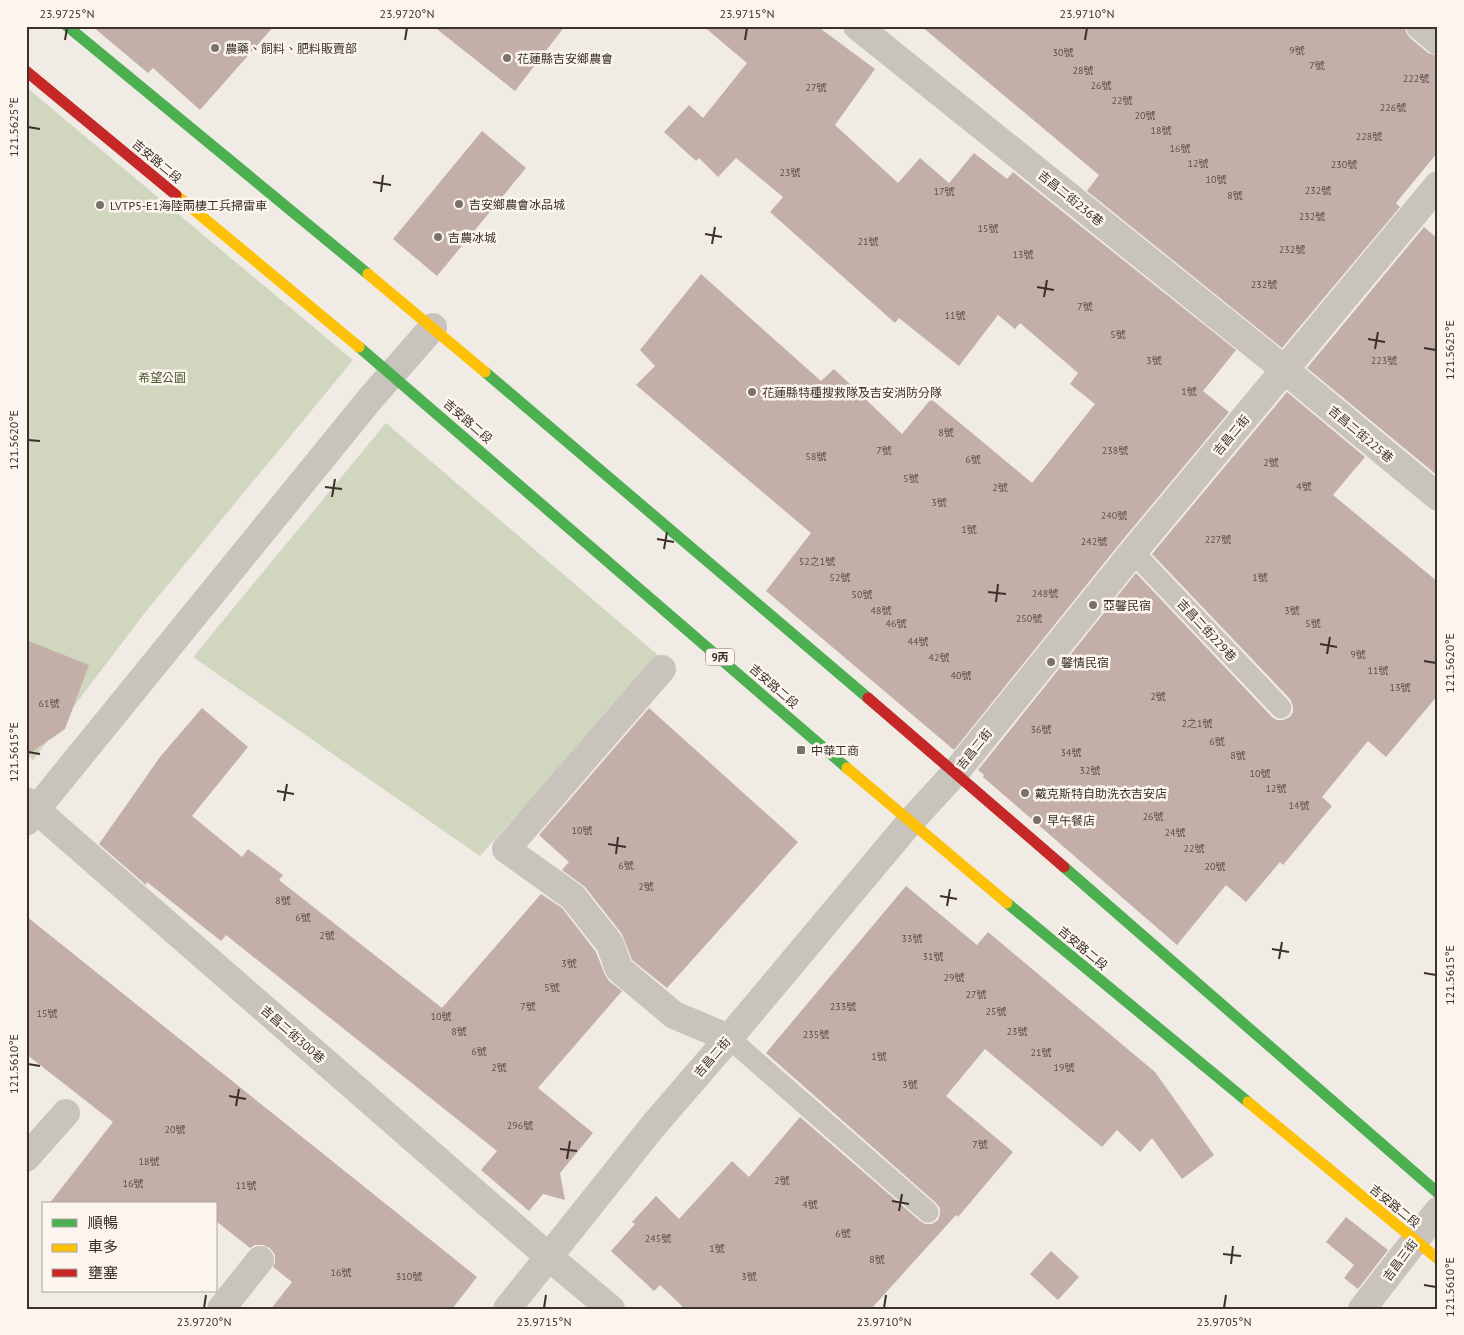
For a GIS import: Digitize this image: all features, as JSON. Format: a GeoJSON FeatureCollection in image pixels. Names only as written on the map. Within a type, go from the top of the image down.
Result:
{"type":"FeatureCollection","features":[{"type":"Feature","properties":{"kind":"main road"},"geometry":{"type":"LineString","coordinates":[[67,26],[433,327],[955,772],[1438,1193]]}},
{"type":"Feature","properties":{"kind":"main road","name":"吉安路二段"},"geometry":{"type":"LineString","coordinates":[[26,71],[392,373],[910,822],[1415,1240]]}},
{"type":"Feature","properties":{"kind":"main road","name":"9丙"},"geometry":{"type":"LineString","coordinates":[[1415,1240],[1438,1259]]}},
{"type":"Feature","properties":{"kind":"street","name":"吉昌二街236巷"},"geometry":{"type":"LineString","coordinates":[[857,26],[1284,370]]}},
{"type":"Feature","properties":{"kind":"street"},"geometry":{"type":"LineString","coordinates":[[1420,26],[1438,41]]}},
{"type":"Feature","properties":{"kind":"street","name":"吉昌二街"},"geometry":{"type":"LineString","coordinates":[[506,1309],[653,1126],[910,822],[955,772],[1133,552],[1438,184]]}},
{"type":"Feature","properties":{"kind":"street"},"geometry":{"type":"LineString","coordinates":[[30,811],[392,373],[433,327]]}},
{"type":"Feature","properties":{"kind":"street","name":"吉昌二街225巷"},"geometry":{"type":"LineString","coordinates":[[1284,370],[1438,497]]}},
{"type":"Feature","properties":{"kind":"street"},"geometry":{"type":"LineString","coordinates":[[662,669],[506,850],[573,897],[610,944],[618,969],[674,1015],[729,1038]]}},
{"type":"Feature","properties":{"kind":"street","name":"吉昌二街300巷"},"geometry":{"type":"LineString","coordinates":[[30,811],[611,1309]]}},
{"type":"Feature","properties":{"kind":"street"},"geometry":{"type":"LineString","coordinates":[[26,1158],[66,1113]]}},
{"type":"Feature","properties":{"kind":"street","name":"吉昌三街"},"geometry":{"type":"LineString","coordinates":[[1362,1309],[1438,1211]]}},
{"type":"Feature","properties":{"kind":"street"},"geometry":{"type":"LineString","coordinates":[[221,1309],[260,1260]]}},
{"type":"Feature","properties":{"kind":"lane","name":"吉昌二街229巷"},"geometry":{"type":"LineString","coordinates":[[1133,552],[1281,708]]}},
{"type":"Feature","properties":{"kind":"lane"},"geometry":{"type":"LineString","coordinates":[[729,1038],[928,1212]]}},
{"type":"Feature","properties":{"kind":"green space","name":"希望公園"},"geometry":{"type":"Polygon","coordinates":[[[26,87],[353,360],[147,610],[33,760],[26,754],[26,87]]]}},
{"type":"Feature","properties":{"kind":"green space"},"geometry":{"type":"Polygon","coordinates":[[[386,423],[659,656],[480,856],[193,657],[386,423]]]}},
{"type":"Feature","properties":{"kind":"building","name":"農藥、飼料、肥料販賣部"},"geometry":{"type":"Polygon","coordinates":[[[92,26],[274,26],[200,110],[153,68],[148,73],[92,26]]]}},
{"type":"Feature","properties":{"kind":"building","name":"花蓮縣吉安鄉農會"},"geometry":{"type":"Polygon","coordinates":[[[433,26],[565,26],[515,91],[433,26]]]}},
{"type":"Feature","properties":{"kind":"building"},"geometry":{"type":"Polygon","coordinates":[[[703,26],[817,26],[875,69],[835,125],[898,183],[920,158],[949,183],[974,153],[1007,179],[1013,172],[1236,350],[1203,391],[1229,412],[1121,542],[954,750],[766,591],[811,533],[636,385],[655,366],[640,350],[701,274],[821,381],[834,369],[902,434],[931,399],[1032,483],[1095,404],[1070,384],[1078,373],[1020,323],[1015,329],[998,315],[959,366],[899,318],[895,323],[770,212],[783,197],[736,158],[718,177],[699,158],[696,161],[664,132],[689,105],[703,118],[747,63],[703,26]]]}},
{"type":"Feature","properties":{"kind":"building"},"geometry":{"type":"Polygon","coordinates":[[[921,26],[1405,26],[1410,38],[1428,53],[1438,56],[1438,152],[1396,203],[1400,207],[1282,348],[1087,191],[1099,175],[921,26]]]}},
{"type":"Feature","properties":{"kind":"building","name":"吉安鄉農會冰品城"},"geometry":{"type":"Polygon","coordinates":[[[482,131],[526,168],[437,276],[393,239],[482,131]]]}},
{"type":"Feature","properties":{"kind":"building"},"geometry":{"type":"Polygon","coordinates":[[[1424,227],[1438,239],[1438,476],[1307,368],[1424,227]]]}},
{"type":"Feature","properties":{"kind":"building"},"geometry":{"type":"Polygon","coordinates":[[[1287,392],[1365,457],[1333,495],[1438,582],[1438,695],[1386,757],[1368,741],[1322,797],[1332,806],[1283,865],[1280,862],[1246,902],[1226,885],[1177,945],[983,777],[984,775],[978,770],[1136,573],[1272,717],[1277,720],[1283,720],[1290,717],[1293,712],[1293,706],[1290,699],[1152,554],[1287,392]]]}},
{"type":"Feature","properties":{"kind":"building"},"geometry":{"type":"Polygon","coordinates":[[[26,640],[89,665],[65,729],[26,756],[26,640]]]}},
{"type":"Feature","properties":{"kind":"building"},"geometry":{"type":"Polygon","coordinates":[[[202,708],[248,747],[192,816],[242,857],[248,849],[283,875],[279,880],[442,1008],[541,894],[562,908],[596,952],[609,981],[622,991],[538,1088],[593,1133],[560,1173],[565,1200],[543,1194],[529,1211],[481,1170],[497,1151],[226,935],[221,941],[147,882],[146,885],[99,844],[160,757],[202,708]]]}},
{"type":"Feature","properties":{"kind":"building"},"geometry":{"type":"Polygon","coordinates":[[[649,708],[798,842],[667,988],[632,960],[622,934],[585,887],[562,870],[569,862],[539,835],[649,708]]]}},
{"type":"Feature","properties":{"kind":"building"},"geometry":{"type":"Polygon","coordinates":[[[906,886],[977,945],[988,932],[1155,1072],[1214,1155],[1182,1179],[1152,1138],[1140,1152],[1117,1130],[1102,1147],[985,1049],[946,1096],[1013,1152],[958,1217],[956,1215],[871,1309],[685,1309],[660,1285],[654,1291],[611,1251],[635,1224],[632,1222],[656,1196],[679,1219],[732,1161],[749,1177],[800,1117],[920,1221],[925,1224],[932,1224],[938,1220],[940,1208],[936,1203],[766,1053],[906,886]]]}},
{"type":"Feature","properties":{"kind":"building"},"geometry":{"type":"Polygon","coordinates":[[[26,916],[477,1277],[452,1309],[271,1309],[292,1282],[273,1267],[275,1255],[270,1248],[255,1245],[250,1248],[218,1223],[218,1202],[51,1202],[113,1122],[26,1054],[26,916]]]}},
{"type":"Feature","properties":{"kind":"building"},"geometry":{"type":"Polygon","coordinates":[[[1346,1217],[1388,1250],[1358,1289],[1344,1278],[1354,1265],[1326,1242],[1346,1217]]]}},
{"type":"Feature","properties":{"kind":"building"},"geometry":{"type":"Polygon","coordinates":[[[1051,1251],[1079,1277],[1058,1300],[1030,1274],[1051,1251]]]}},
{"type":"Feature","properties":{"kind":"traffic: fast"},"geometry":{"type":"LineString","coordinates":[[67,26],[368,274]]}},
{"type":"Feature","properties":{"kind":"traffic: fast"},"geometry":{"type":"LineString","coordinates":[[359,347],[847,768]]}},
{"type":"Feature","properties":{"kind":"traffic: fast"},"geometry":{"type":"LineString","coordinates":[[485,372],[868,698]]}},
{"type":"Feature","properties":{"kind":"traffic: fast"},"geometry":{"type":"LineString","coordinates":[[1064,867],[1438,1193]]}},
{"type":"Feature","properties":{"kind":"traffic: fast"},"geometry":{"type":"LineString","coordinates":[[1007,903],[1248,1102]]}},
{"type":"Feature","properties":{"kind":"traffic: slow"},"geometry":{"type":"LineString","coordinates":[[176,195],[359,347]]}},
{"type":"Feature","properties":{"kind":"traffic: slow"},"geometry":{"type":"LineString","coordinates":[[368,274],[485,372]]}},
{"type":"Feature","properties":{"kind":"traffic: slow"},"geometry":{"type":"LineString","coordinates":[[847,768],[1007,903]]}},
{"type":"Feature","properties":{"kind":"traffic: slow"},"geometry":{"type":"LineString","coordinates":[[1248,1102],[1438,1259]]}},
{"type":"Feature","properties":{"kind":"traffic: jam"},"geometry":{"type":"LineString","coordinates":[[26,71],[176,195]]}},
{"type":"Feature","properties":{"kind":"traffic: jam"},"geometry":{"type":"LineString","coordinates":[[868,698],[1064,867]]}},
{"type":"Feature","properties":{"kind":"place","name":"農藥、飼料、肥料販賣部"},"geometry":{"type":"Point","coordinates":[215,48]}},
{"type":"Feature","properties":{"kind":"place","name":"花蓮縣吉安鄉農會"},"geometry":{"type":"Point","coordinates":[507,58]}},
{"type":"Feature","properties":{"kind":"place","name":"吉安鄉農會冰品城"},"geometry":{"type":"Point","coordinates":[459,204]}},
{"type":"Feature","properties":{"kind":"place","name":"LVTP5-E1海陸兩棲工兵掃雷車"},"geometry":{"type":"Point","coordinates":[100,205]}},
{"type":"Feature","properties":{"kind":"place","name":"吉農冰城"},"geometry":{"type":"Point","coordinates":[438,237]}},
{"type":"Feature","properties":{"kind":"place","name":"花蓮縣特種搜救隊及吉安消防分隊"},"geometry":{"type":"Point","coordinates":[752,392]}},
{"type":"Feature","properties":{"kind":"place","name":"亞馨民宿"},"geometry":{"type":"Point","coordinates":[1093,605]}},
{"type":"Feature","properties":{"kind":"place","name":"馨情民宿"},"geometry":{"type":"Point","coordinates":[1051,662]}},
{"type":"Feature","properties":{"kind":"place","name":"中華工商"},"geometry":{"type":"Point","coordinates":[801,750]}},
{"type":"Feature","properties":{"kind":"place","name":"戴克斯特自助洗衣吉安店"},"geometry":{"type":"Point","coordinates":[1025,793]}},
{"type":"Feature","properties":{"kind":"place","name":"早午餐店"},"geometry":{"type":"Point","coordinates":[1037,820]}}]}
